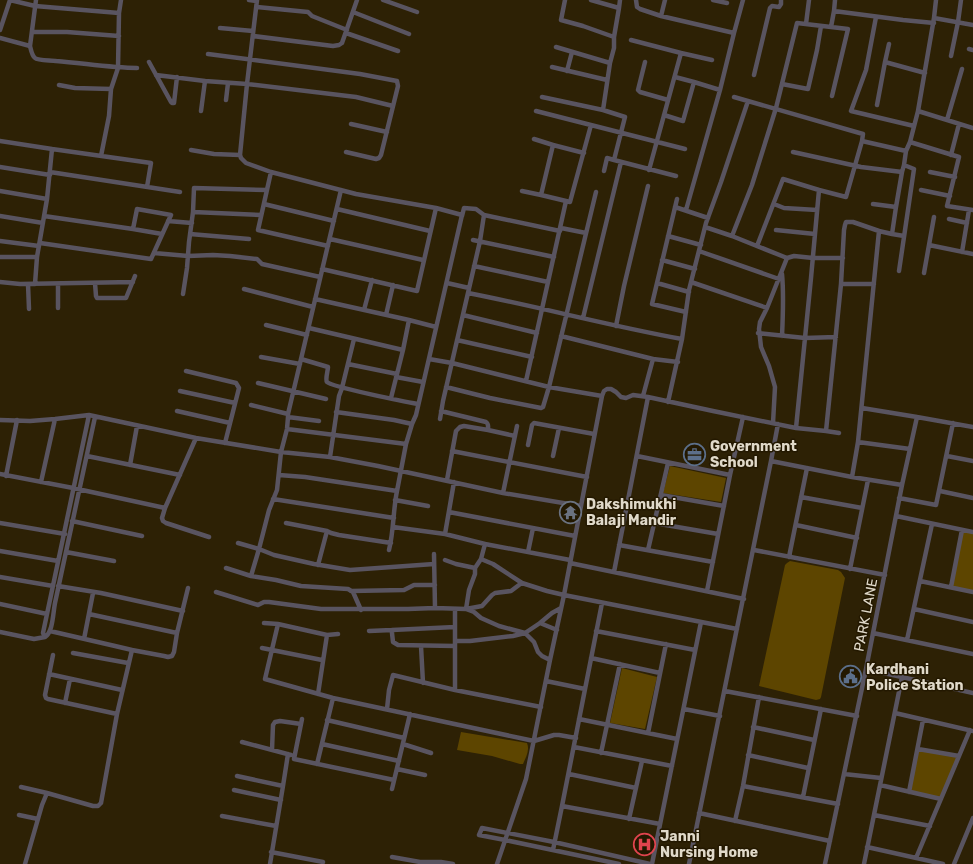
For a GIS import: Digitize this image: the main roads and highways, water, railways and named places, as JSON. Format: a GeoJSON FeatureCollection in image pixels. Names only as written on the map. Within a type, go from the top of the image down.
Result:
{"type":"FeatureCollection","features":[{"type":"Feature","properties":{"kind":"place","name":"Government School"},"geometry":{"type":"Point","coordinates":[695,454]}},
{"type":"Feature","properties":{"kind":"place","name":"Dakshimukhi Balaji Mandir"},"geometry":{"type":"Point","coordinates":[570,512]}},
{"type":"Feature","properties":{"kind":"place","name":"Kardhani Police Station"},"geometry":{"type":"Point","coordinates":[850,677]}},
{"type":"Feature","properties":{"kind":"place","name":"Janni Nursing Home"},"geometry":{"type":"Point","coordinates":[645,844]}}]}
